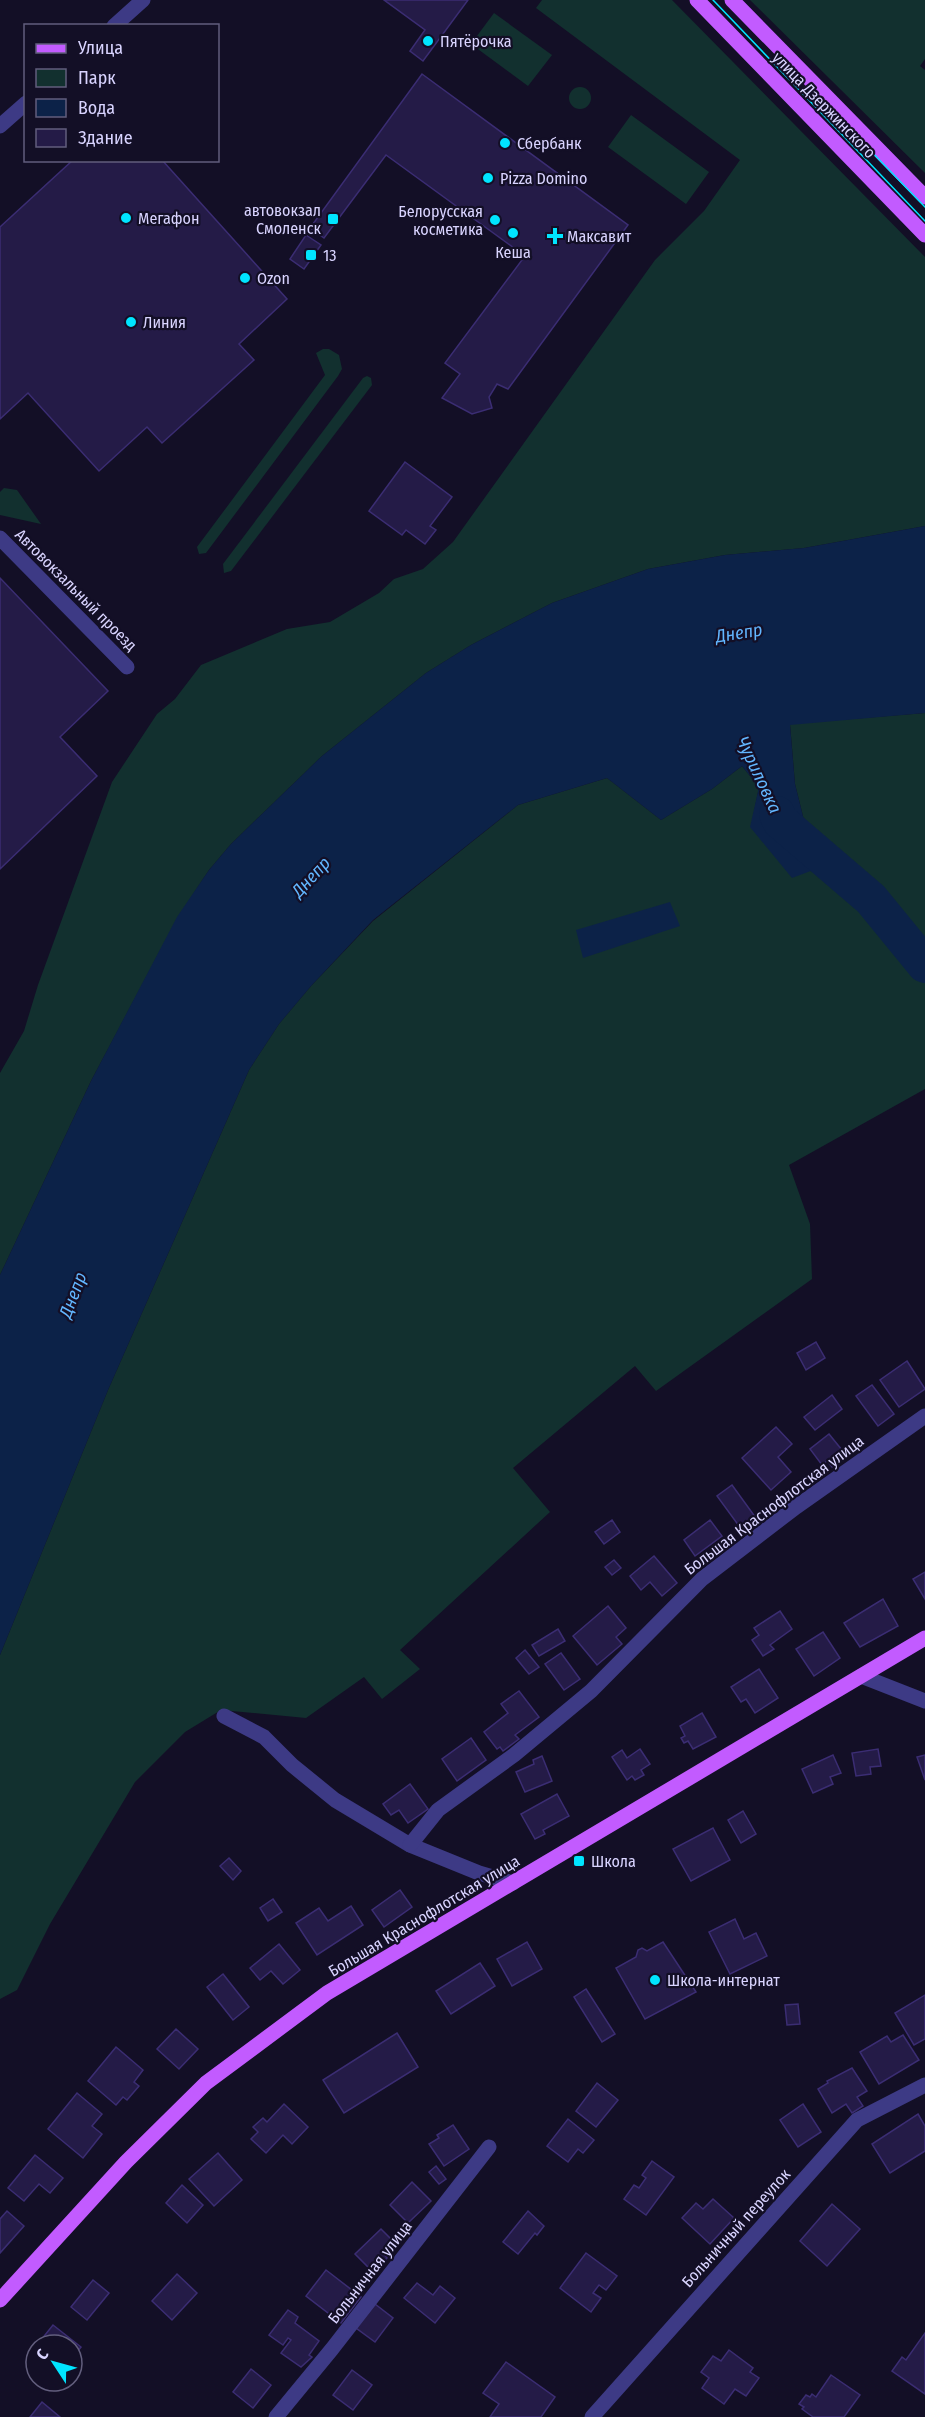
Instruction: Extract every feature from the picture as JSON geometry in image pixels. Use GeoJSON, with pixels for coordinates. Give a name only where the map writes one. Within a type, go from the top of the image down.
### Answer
{"type":"FeatureCollection","features":[{"type":"Feature","properties":{"kind":"main road","name":"улица Дзержинского"},"geometry":{"type":"LineString","coordinates":[[697,0],[925,235]]}},
{"type":"Feature","properties":{"kind":"main road","name":"улица Дзержинского"},"geometry":{"type":"LineString","coordinates":[[732,0],[925,197]]}},
{"type":"Feature","properties":{"kind":"main road","name":"Большая Краснофлотская улица"},"geometry":{"type":"LineString","coordinates":[[0,2300],[126,2162],[206,2083],[327,1993],[925,1638]]}},
{"type":"Feature","properties":{"kind":"street"},"geometry":{"type":"LineString","coordinates":[[116,24],[143,0]]}},
{"type":"Feature","properties":{"kind":"street"},"geometry":{"type":"LineString","coordinates":[[0,126],[24,105]]}},
{"type":"Feature","properties":{"kind":"street","name":"Автовокзальный проезд"},"geometry":{"type":"LineString","coordinates":[[0,538],[127,667]]}},
{"type":"Feature","properties":{"kind":"street","name":"Большая Краснофлотская улица"},"geometry":{"type":"LineString","coordinates":[[410,1845],[438,1810],[514,1755],[591,1691],[702,1579],[796,1508],[925,1416]]}},
{"type":"Feature","properties":{"kind":"street"},"geometry":{"type":"LineString","coordinates":[[861,1676],[925,1701]]}},
{"type":"Feature","properties":{"kind":"street"},"geometry":{"type":"LineString","coordinates":[[224,1716],[264,1737],[291,1765],[335,1800],[410,1845],[479,1873],[513,1883]]}},
{"type":"Feature","properties":{"kind":"street","name":"Больничный переулок"},"geometry":{"type":"LineString","coordinates":[[592,2417],[857,2120],[925,2085]]}},
{"type":"Feature","properties":{"kind":"street","name":"Больничная улица"},"geometry":{"type":"LineString","coordinates":[[276,2417],[332,2349],[489,2147]]}},
{"type":"Feature","properties":{"kind":"green space"},"geometry":{"type":"Polygon","coordinates":[[[542,0],[672,0],[925,257],[925,526],[804,548],[725,555],[648,569],[552,603],[471,645],[426,673],[322,756],[231,844],[209,870],[178,917],[91,1081],[0,1275],[0,1073],[24,1031],[38,985],[112,782],[157,714],[175,699],[201,665],[287,629],[330,622],[379,593],[394,579],[423,569],[453,542],[655,260],[704,211],[740,160],[536,8],[542,0]]]}},
{"type":"Feature","properties":{"kind":"green space"},"geometry":{"type":"Polygon","coordinates":[[[750,0],[925,0],[925,59],[920,66],[925,70],[925,173],[750,0]]]}},
{"type":"Feature","properties":{"kind":"green space"},"geometry":{"type":"Polygon","coordinates":[[[494,13],[552,55],[528,86],[471,44],[494,13]]]}},
{"type":"Feature","properties":{"kind":"green space"},"geometry":{"type":"Polygon","coordinates":[[[580,87],[588,90],[591,98],[588,106],[580,109],[572,106],[569,98],[572,90],[580,87]]]}},
{"type":"Feature","properties":{"kind":"green space"},"geometry":{"type":"Polygon","coordinates":[[[631,115],[709,172],[686,204],[608,147],[631,115]]]}},
{"type":"Feature","properties":{"kind":"green space"},"geometry":{"type":"Polygon","coordinates":[[[329,349],[339,355],[342,369],[338,376],[206,553],[199,554],[197,547],[325,375],[316,353],[329,349]]]}},
{"type":"Feature","properties":{"kind":"green space"},"geometry":{"type":"Polygon","coordinates":[[[367,376],[371,378],[372,385],[231,571],[224,573],[223,564],[363,378],[367,376]]]}},
{"type":"Feature","properties":{"kind":"green space"},"geometry":{"type":"Polygon","coordinates":[[[4,488],[17,490],[41,524],[0,515],[0,492],[4,488]]]}},
{"type":"Feature","properties":{"kind":"green space"},"geometry":{"type":"Polygon","coordinates":[[[925,713],[925,1089],[789,1165],[810,1224],[812,1279],[656,1391],[635,1366],[513,1468],[550,1512],[400,1650],[420,1669],[382,1699],[364,1677],[306,1718],[221,1710],[185,1732],[135,1782],[50,1924],[17,1990],[0,1999],[0,1655],[108,1390],[249,1070],[279,1024],[311,986],[373,921],[518,805],[607,778],[661,820],[712,789],[742,766],[759,787],[751,827],[816,869],[795,784],[790,724],[925,713]]]}},
{"type":"Feature","properties":{"kind":"water","name":"Днепр"},"geometry":{"type":"Polygon","coordinates":[[[925,526],[925,713],[790,725],[795,784],[816,869],[792,878],[750,827],[759,787],[742,766],[712,789],[661,820],[607,778],[518,805],[373,920],[279,1024],[249,1070],[108,1390],[0,1655],[0,1275],[91,1081],[177,917],[209,870],[231,844],[322,756],[426,673],[471,645],[552,603],[648,569],[725,555],[804,548],[925,526]]]}},
{"type":"Feature","properties":{"kind":"water"},"geometry":{"type":"Polygon","coordinates":[[[670,902],[680,926],[583,958],[576,930],[670,902]]]}},
{"type":"Feature","properties":{"kind":"building","name":"Пятёрочка"},"geometry":{"type":"Polygon","coordinates":[[[384,0],[468,0],[423,61],[410,51],[425,30],[384,0]]]}},
{"type":"Feature","properties":{"kind":"building"},"geometry":{"type":"Polygon","coordinates":[[[422,74],[628,225],[508,389],[497,384],[489,397],[492,408],[472,414],[442,398],[460,374],[445,363],[525,256],[386,155],[324,238],[310,228],[422,74]]]}},
{"type":"Feature","properties":{"kind":"building","name":"Линия"},"geometry":{"type":"Polygon","coordinates":[[[71,162],[164,162],[287,299],[239,344],[254,360],[162,443],[147,427],[99,471],[28,393],[0,419],[0,227],[71,162]]]}},
{"type":"Feature","properties":{"kind":"building"},"geometry":{"type":"Polygon","coordinates":[[[306,235],[321,245],[304,269],[290,259],[306,235]]]}},
{"type":"Feature","properties":{"kind":"building"},"geometry":{"type":"Polygon","coordinates":[[[405,462],[452,497],[430,526],[436,530],[425,544],[406,530],[402,535],[369,511],[405,462]]]}},
{"type":"Feature","properties":{"kind":"building"},"geometry":{"type":"Polygon","coordinates":[[[0,578],[108,691],[60,737],[97,776],[0,869],[0,578]]]}},
{"type":"Feature","properties":{"kind":"building"},"geometry":{"type":"Polygon","coordinates":[[[816,1342],[825,1358],[806,1370],[797,1353],[816,1342]]]}},
{"type":"Feature","properties":{"kind":"building"},"geometry":{"type":"Polygon","coordinates":[[[907,1361],[925,1389],[899,1407],[880,1380],[907,1361]]]}},
{"type":"Feature","properties":{"kind":"building"},"geometry":{"type":"Polygon","coordinates":[[[872,1385],[894,1414],[878,1426],[856,1396],[872,1385]]]}},
{"type":"Feature","properties":{"kind":"building"},"geometry":{"type":"Polygon","coordinates":[[[832,1395],[842,1409],[815,1430],[804,1417],[832,1395]]]}},
{"type":"Feature","properties":{"kind":"building"},"geometry":{"type":"Polygon","coordinates":[[[776,1427],[792,1444],[778,1457],[791,1472],[771,1490],[742,1458],[776,1427]]]}},
{"type":"Feature","properties":{"kind":"building"},"geometry":{"type":"Polygon","coordinates":[[[829,1434],[846,1455],[832,1467],[827,1461],[822,1465],[810,1449],[829,1434]]]}},
{"type":"Feature","properties":{"kind":"building"},"geometry":{"type":"Polygon","coordinates":[[[732,1485],[756,1518],[749,1523],[747,1520],[739,1526],[717,1496],[732,1485]]]}},
{"type":"Feature","properties":{"kind":"building"},"geometry":{"type":"Polygon","coordinates":[[[612,1520],[620,1532],[604,1544],[595,1532],[612,1520]]]}},
{"type":"Feature","properties":{"kind":"building"},"geometry":{"type":"Polygon","coordinates":[[[710,1520],[722,1536],[695,1556],[684,1540],[710,1520]]]}},
{"type":"Feature","properties":{"kind":"building"},"geometry":{"type":"Polygon","coordinates":[[[654,1556],[677,1583],[662,1596],[650,1582],[641,1590],[630,1576],[654,1556]]]}},
{"type":"Feature","properties":{"kind":"building"},"geometry":{"type":"Polygon","coordinates":[[[614,1560],[621,1568],[612,1575],[605,1567],[614,1560]]]}},
{"type":"Feature","properties":{"kind":"building"},"geometry":{"type":"Polygon","coordinates":[[[925,1572],[925,1599],[913,1579],[925,1572]]]}},
{"type":"Feature","properties":{"kind":"building"},"geometry":{"type":"Polygon","coordinates":[[[883,1599],[898,1626],[860,1647],[844,1623],[883,1599]]]}},
{"type":"Feature","properties":{"kind":"building"},"geometry":{"type":"Polygon","coordinates":[[[608,1606],[626,1628],[616,1637],[622,1644],[597,1665],[573,1636],[608,1606]]]}},
{"type":"Feature","properties":{"kind":"building"},"geometry":{"type":"Polygon","coordinates":[[[780,1611],[792,1629],[770,1645],[774,1649],[763,1656],[752,1640],[759,1635],[754,1628],[780,1611]]]}},
{"type":"Feature","properties":{"kind":"building"},"geometry":{"type":"Polygon","coordinates":[[[558,1629],[565,1641],[539,1656],[532,1645],[558,1629]]]}},
{"type":"Feature","properties":{"kind":"building"},"geometry":{"type":"Polygon","coordinates":[[[823,1632],[840,1658],[814,1676],[796,1649],[823,1632]]]}},
{"type":"Feature","properties":{"kind":"building"},"geometry":{"type":"Polygon","coordinates":[[[525,1650],[539,1667],[529,1674],[516,1658],[525,1650]]]}},
{"type":"Feature","properties":{"kind":"building"},"geometry":{"type":"Polygon","coordinates":[[[561,1653],[580,1679],[564,1690],[545,1664],[561,1653]]]}},
{"type":"Feature","properties":{"kind":"building"},"geometry":{"type":"Polygon","coordinates":[[[759,1669],[778,1698],[755,1713],[746,1699],[741,1702],[731,1687],[759,1669]]]}},
{"type":"Feature","properties":{"kind":"building"},"geometry":{"type":"Polygon","coordinates":[[[519,1691],[539,1717],[515,1735],[519,1739],[503,1751],[500,1747],[497,1749],[484,1732],[508,1713],[501,1704],[519,1691]]]}},
{"type":"Feature","properties":{"kind":"building"},"geometry":{"type":"Polygon","coordinates":[[[702,1713],[716,1737],[693,1749],[688,1741],[684,1743],[681,1738],[685,1736],[680,1726],[702,1713]]]}},
{"type":"Feature","properties":{"kind":"building"},"geometry":{"type":"Polygon","coordinates":[[[471,1738],[486,1760],[457,1781],[442,1759],[471,1738]]]}},
{"type":"Feature","properties":{"kind":"building"},"geometry":{"type":"Polygon","coordinates":[[[640,1749],[650,1764],[641,1770],[644,1775],[635,1780],[632,1776],[627,1780],[612,1757],[622,1750],[627,1758],[640,1749]]]}},
{"type":"Feature","properties":{"kind":"building"},"geometry":{"type":"Polygon","coordinates":[[[878,1749],[881,1766],[870,1767],[871,1774],[856,1776],[852,1753],[878,1749]]]}},
{"type":"Feature","properties":{"kind":"building"},"geometry":{"type":"Polygon","coordinates":[[[833,1755],[841,1773],[830,1777],[833,1784],[813,1793],[802,1769],[833,1755]]]}},
{"type":"Feature","properties":{"kind":"building"},"geometry":{"type":"Polygon","coordinates":[[[925,1755],[925,1780],[917,1757],[925,1755]]]}},
{"type":"Feature","properties":{"kind":"building"},"geometry":{"type":"Polygon","coordinates":[[[542,1756],[552,1781],[525,1792],[516,1772],[534,1764],[533,1760],[542,1756]]]}},
{"type":"Feature","properties":{"kind":"building"},"geometry":{"type":"Polygon","coordinates":[[[410,1784],[428,1809],[408,1823],[399,1810],[391,1815],[383,1804],[410,1784]]]}},
{"type":"Feature","properties":{"kind":"building"},"geometry":{"type":"Polygon","coordinates":[[[557,1794],[569,1816],[543,1830],[545,1834],[535,1839],[521,1814],[557,1794]]]}},
{"type":"Feature","properties":{"kind":"building"},"geometry":{"type":"Polygon","coordinates":[[[743,1811],[756,1834],[741,1843],[728,1820],[743,1811]]]}},
{"type":"Feature","properties":{"kind":"building"},"geometry":{"type":"Polygon","coordinates":[[[713,1828],[730,1860],[691,1881],[673,1849],[713,1828]]]}},
{"type":"Feature","properties":{"kind":"building"},"geometry":{"type":"Polygon","coordinates":[[[229,1858],[241,1871],[233,1880],[220,1866],[229,1858]]]}},
{"type":"Feature","properties":{"kind":"building"},"geometry":{"type":"Polygon","coordinates":[[[400,1890],[412,1907],[384,1927],[372,1910],[400,1890]]]}},
{"type":"Feature","properties":{"kind":"building"},"geometry":{"type":"Polygon","coordinates":[[[273,1899],[282,1912],[268,1921],[260,1908],[273,1899]]]}},
{"type":"Feature","properties":{"kind":"building"},"geometry":{"type":"Polygon","coordinates":[[[351,1906],[363,1925],[317,1955],[296,1923],[319,1908],[328,1921],[351,1906]]]}},
{"type":"Feature","properties":{"kind":"building"},"geometry":{"type":"Polygon","coordinates":[[[735,1919],[744,1939],[756,1933],[767,1956],[730,1974],[709,1932],[735,1919]]]}},
{"type":"Feature","properties":{"kind":"building"},"geometry":{"type":"Polygon","coordinates":[[[527,1942],[542,1969],[512,1986],[497,1959],[527,1942]]]}},
{"type":"Feature","properties":{"kind":"building","name":"Школа-интернат"},"geometry":{"type":"Polygon","coordinates":[[[663,1942],[696,1992],[645,2019],[616,1968],[636,1957],[638,1950],[642,1948],[647,1951],[663,1942]]]}},
{"type":"Feature","properties":{"kind":"building"},"geometry":{"type":"Polygon","coordinates":[[[279,1944],[300,1970],[283,1984],[271,1971],[260,1980],[250,1968],[279,1944]]]}},
{"type":"Feature","properties":{"kind":"building"},"geometry":{"type":"Polygon","coordinates":[[[480,1963],[495,1986],[451,2014],[436,1991],[480,1963]]]}},
{"type":"Feature","properties":{"kind":"building"},"geometry":{"type":"Polygon","coordinates":[[[223,1974],[249,2007],[233,2020],[207,1987],[223,1974]]]}},
{"type":"Feature","properties":{"kind":"building"},"geometry":{"type":"Polygon","coordinates":[[[586,1989],[615,2034],[602,2042],[574,1997],[586,1989]]]}},
{"type":"Feature","properties":{"kind":"building"},"geometry":{"type":"Polygon","coordinates":[[[925,1995],[925,2039],[914,2045],[895,2013],[925,1995]]]}},
{"type":"Feature","properties":{"kind":"building"},"geometry":{"type":"Polygon","coordinates":[[[798,2004],[800,2024],[787,2025],[785,2005],[798,2004]]]}},
{"type":"Feature","properties":{"kind":"building"},"geometry":{"type":"Polygon","coordinates":[[[176,2029],[198,2049],[179,2069],[157,2049],[176,2029]]]}},
{"type":"Feature","properties":{"kind":"building"},"geometry":{"type":"Polygon","coordinates":[[[397,2033],[418,2067],[344,2113],[323,2080],[397,2033]]]}},
{"type":"Feature","properties":{"kind":"building"},"geometry":{"type":"Polygon","coordinates":[[[903,2035],[919,2060],[879,2084],[860,2052],[887,2036],[891,2042],[903,2035]]]}},
{"type":"Feature","properties":{"kind":"building"},"geometry":{"type":"Polygon","coordinates":[[[116,2047],[143,2070],[134,2082],[139,2086],[127,2100],[123,2097],[116,2105],[88,2081],[116,2047]]]}},
{"type":"Feature","properties":{"kind":"building"},"geometry":{"type":"Polygon","coordinates":[[[852,2068],[867,2091],[857,2097],[863,2106],[852,2113],[846,2104],[832,2113],[818,2089],[828,2083],[827,2081],[852,2068]]]}},
{"type":"Feature","properties":{"kind":"building"},"geometry":{"type":"Polygon","coordinates":[[[597,2083],[618,2100],[596,2127],[576,2111],[597,2083]]]}},
{"type":"Feature","properties":{"kind":"building"},"geometry":{"type":"Polygon","coordinates":[[[77,2093],[102,2114],[92,2126],[102,2134],[83,2158],[48,2129],[77,2093]]]}},
{"type":"Feature","properties":{"kind":"building"},"geometry":{"type":"Polygon","coordinates":[[[284,2104],[308,2127],[292,2144],[283,2135],[266,2153],[251,2139],[258,2132],[253,2127],[263,2118],[267,2122],[284,2104]]]}},
{"type":"Feature","properties":{"kind":"building"},"geometry":{"type":"Polygon","coordinates":[[[803,2104],[821,2132],[798,2147],[780,2120],[803,2104]]]}},
{"type":"Feature","properties":{"kind":"building"},"geometry":{"type":"Polygon","coordinates":[[[918,2114],[925,2126],[925,2151],[890,2173],[872,2144],[918,2114]]]}},
{"type":"Feature","properties":{"kind":"building"},"geometry":{"type":"Polygon","coordinates":[[[568,2119],[594,2140],[583,2153],[578,2149],[568,2162],[547,2146],[568,2119]]]}},
{"type":"Feature","properties":{"kind":"building"},"geometry":{"type":"Polygon","coordinates":[[[453,2125],[469,2149],[444,2166],[429,2144],[439,2138],[437,2135],[453,2125]]]}},
{"type":"Feature","properties":{"kind":"building"},"geometry":{"type":"Polygon","coordinates":[[[218,2153],[242,2180],[214,2206],[189,2179],[218,2153]]]}},
{"type":"Feature","properties":{"kind":"building"},"geometry":{"type":"Polygon","coordinates":[[[35,2155],[63,2178],[50,2193],[39,2184],[24,2201],[8,2188],[35,2155]]]}},
{"type":"Feature","properties":{"kind":"building"},"geometry":{"type":"Polygon","coordinates":[[[652,2161],[674,2177],[646,2215],[624,2199],[634,2185],[639,2188],[646,2178],[642,2175],[652,2161]]]}},
{"type":"Feature","properties":{"kind":"building"},"geometry":{"type":"Polygon","coordinates":[[[436,2166],[446,2179],[439,2184],[429,2172],[436,2166]]]}},
{"type":"Feature","properties":{"kind":"building"},"geometry":{"type":"Polygon","coordinates":[[[412,2182],[431,2201],[408,2223],[390,2205],[412,2182]]]}},
{"type":"Feature","properties":{"kind":"building"},"geometry":{"type":"Polygon","coordinates":[[[182,2185],[203,2205],[187,2223],[166,2203],[182,2185]]]}},
{"type":"Feature","properties":{"kind":"building"},"geometry":{"type":"Polygon","coordinates":[[[713,2199],[734,2218],[710,2244],[682,2218],[696,2203],[703,2209],[713,2199]]]}},
{"type":"Feature","properties":{"kind":"building"},"geometry":{"type":"Polygon","coordinates":[[[832,2204],[860,2229],[827,2266],[800,2241],[832,2204]]]}},
{"type":"Feature","properties":{"kind":"building"},"geometry":{"type":"Polygon","coordinates":[[[7,2211],[24,2226],[0,2253],[0,2219],[7,2211]]]}},
{"type":"Feature","properties":{"kind":"building"},"geometry":{"type":"Polygon","coordinates":[[[528,2211],[544,2226],[537,2235],[535,2233],[518,2254],[503,2242],[528,2211]]]}},
{"type":"Feature","properties":{"kind":"building"},"geometry":{"type":"Polygon","coordinates":[[[381,2229],[395,2243],[384,2254],[387,2258],[377,2269],[372,2264],[369,2268],[355,2254],[381,2229]]]}},
{"type":"Feature","properties":{"kind":"building"},"geometry":{"type":"Polygon","coordinates":[[[586,2253],[617,2276],[606,2290],[599,2285],[593,2293],[601,2298],[591,2312],[560,2288],[586,2253]]]}},
{"type":"Feature","properties":{"kind":"building"},"geometry":{"type":"Polygon","coordinates":[[[326,2270],[361,2297],[341,2323],[306,2296],[326,2270]]]}},
{"type":"Feature","properties":{"kind":"building"},"geometry":{"type":"Polygon","coordinates":[[[177,2274],[197,2293],[172,2320],[152,2301],[177,2274]]]}},
{"type":"Feature","properties":{"kind":"building"},"geometry":{"type":"Polygon","coordinates":[[[93,2280],[109,2293],[87,2320],[71,2307],[93,2280]]]}},
{"type":"Feature","properties":{"kind":"building"},"geometry":{"type":"Polygon","coordinates":[[[417,2283],[433,2295],[440,2286],[455,2298],[435,2323],[404,2298],[417,2283]]]}},
{"type":"Feature","properties":{"kind":"building"},"geometry":{"type":"Polygon","coordinates":[[[375,2304],[393,2318],[375,2342],[356,2328],[375,2304]]]}},
{"type":"Feature","properties":{"kind":"building"},"geometry":{"type":"Polygon","coordinates":[[[288,2310],[298,2317],[295,2323],[319,2341],[309,2355],[312,2357],[301,2367],[281,2353],[291,2340],[288,2338],[283,2345],[269,2335],[288,2310]]]}},
{"type":"Feature","properties":{"kind":"building"},"geometry":{"type":"Polygon","coordinates":[[[53,2325],[63,2333],[47,2333],[53,2325]]]}},
{"type":"Feature","properties":{"kind":"building"},"geometry":{"type":"Polygon","coordinates":[[[925,2333],[925,2394],[892,2371],[902,2357],[906,2360],[925,2333]]]}},
{"type":"Feature","properties":{"kind":"building"},"geometry":{"type":"Polygon","coordinates":[[[729,2350],[753,2368],[750,2372],[759,2378],[746,2396],[735,2389],[724,2404],[702,2388],[709,2378],[701,2372],[713,2356],[721,2361],[729,2350]]]}},
{"type":"Feature","properties":{"kind":"building"},"geometry":{"type":"Polygon","coordinates":[[[506,2362],[555,2397],[541,2417],[490,2417],[499,2404],[483,2393],[506,2362]]]}},
{"type":"Feature","properties":{"kind":"building"},"geometry":{"type":"Polygon","coordinates":[[[251,2369],[271,2385],[253,2408],[233,2392],[251,2369]]]}},
{"type":"Feature","properties":{"kind":"building"},"geometry":{"type":"Polygon","coordinates":[[[352,2370],[372,2385],[353,2410],[333,2395],[352,2370]]]}},
{"type":"Feature","properties":{"kind":"building"},"geometry":{"type":"Polygon","coordinates":[[[831,2375],[860,2395],[844,2417],[813,2417],[799,2404],[806,2395],[810,2397],[812,2394],[816,2397],[831,2375]]]}},
{"type":"Feature","properties":{"kind":"building"},"geometry":{"type":"Polygon","coordinates":[[[42,2402],[60,2417],[30,2417],[42,2402]]]}},
{"type":"Feature","properties":{"kind":"waterway","name":"Чуриловка"},"geometry":{"type":"LineString","coordinates":[[777,814],[780,821],[871,899],[925,965]]}},
{"type":"Feature","properties":{"kind":"tram line"},"geometry":{"type":"LineString","coordinates":[[713,0],[925,221]]}},
{"type":"Feature","properties":{"kind":"tram line"},"geometry":{"type":"LineString","coordinates":[[833,112],[925,207]]}},
{"type":"Feature","properties":{"kind":"place","name":"Пятёрочка"},"geometry":{"type":"Point","coordinates":[428,41]}},
{"type":"Feature","properties":{"kind":"place","name":"Сбербанк"},"geometry":{"type":"Point","coordinates":[505,143]}},
{"type":"Feature","properties":{"kind":"place","name":"Pizza Domino"},"geometry":{"type":"Point","coordinates":[488,178]}},
{"type":"Feature","properties":{"kind":"place","name":"Мегафон"},"geometry":{"type":"Point","coordinates":[126,218]}},
{"type":"Feature","properties":{"kind":"place","name":"автовокзал Смоленск"},"geometry":{"type":"Point","coordinates":[333,219]}},
{"type":"Feature","properties":{"kind":"place","name":"Белорусская косметика"},"geometry":{"type":"Point","coordinates":[495,220]}},
{"type":"Feature","properties":{"kind":"place","name":"Кеша"},"geometry":{"type":"Point","coordinates":[513,233]}},
{"type":"Feature","properties":{"kind":"place","name":"Максавит"},"geometry":{"type":"Point","coordinates":[555,236]}},
{"type":"Feature","properties":{"kind":"place","name":"13"},"geometry":{"type":"Point","coordinates":[311,255]}},
{"type":"Feature","properties":{"kind":"place","name":"Ozon"},"geometry":{"type":"Point","coordinates":[245,278]}},
{"type":"Feature","properties":{"kind":"place","name":"Линия"},"geometry":{"type":"Point","coordinates":[131,322]}},
{"type":"Feature","properties":{"kind":"place","name":"Школа"},"geometry":{"type":"Point","coordinates":[579,1861]}},
{"type":"Feature","properties":{"kind":"place","name":"Школа-интернат"},"geometry":{"type":"Point","coordinates":[655,1980]}}]}
